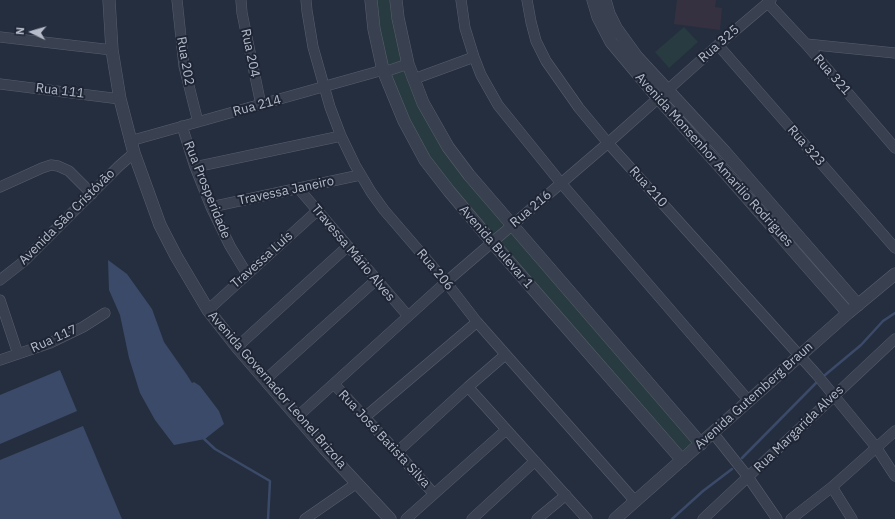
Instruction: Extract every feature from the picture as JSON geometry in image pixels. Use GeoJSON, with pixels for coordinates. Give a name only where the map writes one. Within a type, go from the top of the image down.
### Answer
{"type":"FeatureCollection","features":[{"type":"Feature","properties":{"kind":"street","name":"Avenida Governador Leonel Brizola"},"geometry":{"type":"LineString","coordinates":[[108,0],[112,50],[120,99],[132,147],[160,225],[176,256],[208,310],[237,347],[297,417],[390,519]]}},
{"type":"Feature","properties":{"kind":"street","name":"Rua 202"},"geometry":{"type":"LineString","coordinates":[[177,0],[184,66],[198,122]]}},
{"type":"Feature","properties":{"kind":"street","name":"Rua 204"},"geometry":{"type":"LineString","coordinates":[[241,0],[242,13],[261,105]]}},
{"type":"Feature","properties":{"kind":"street","name":"Rua 206"},"geometry":{"type":"LineString","coordinates":[[306,0],[306,11],[313,46],[324,88],[341,136],[360,174],[384,210],[446,282],[476,322],[635,501]]}},
{"type":"Feature","properties":{"kind":"street","name":"Avenida Bulevar 1"},"geometry":{"type":"LineString","coordinates":[[371,0],[374,29],[384,71],[404,121],[425,160],[492,242],[682,460]]}},
{"type":"Feature","properties":{"kind":"street","name":"Avenida Bulevar 1"},"geometry":{"type":"LineString","coordinates":[[396,0],[398,18],[408,64],[423,103],[448,147],[469,175],[701,444]]}},
{"type":"Feature","properties":{"kind":"street"},"geometry":{"type":"LineString","coordinates":[[461,0],[465,28],[474,57],[481,75],[498,105],[562,183],[748,401]]}},
{"type":"Feature","properties":{"kind":"street","name":"Rua 210"},"geometry":{"type":"LineString","coordinates":[[527,0],[536,41],[546,61],[579,108],[608,143],[834,395],[876,447],[895,476]]}},
{"type":"Feature","properties":{"kind":"street","name":"Avenida Monsenhor Amarilio Rodrigues"},"geometry":{"type":"LineString","coordinates":[[593,0],[598,17],[611,42],[658,98],[722,168],[848,313]]}},
{"type":"Feature","properties":{"kind":"street","name":"Avenida Monsenhor Amarilio Rodrigues"},"geometry":{"type":"LineString","coordinates":[[605,0],[609,14],[616,28],[637,56],[725,152],[858,305]]}},
{"type":"Feature","properties":{"kind":"street","name":"Rua 325"},"geometry":{"type":"LineString","coordinates":[[658,98],[769,1]]}},
{"type":"Feature","properties":{"kind":"street","name":"Rua 321"},"geometry":{"type":"LineString","coordinates":[[769,1],[895,148]]}},
{"type":"Feature","properties":{"kind":"street"},"geometry":{"type":"LineString","coordinates":[[0,38],[112,50]]}},
{"type":"Feature","properties":{"kind":"street","name":"Rua 323"},"geometry":{"type":"LineString","coordinates":[[718,44],[895,248]]}},
{"type":"Feature","properties":{"kind":"street"},"geometry":{"type":"LineString","coordinates":[[806,44],[895,53]]}},
{"type":"Feature","properties":{"kind":"street"},"geometry":{"type":"LineString","coordinates":[[414,79],[474,57]]}},
{"type":"Feature","properties":{"kind":"street","name":"Rua 214"},"geometry":{"type":"LineString","coordinates":[[132,147],[182,126],[408,64]]}},
{"type":"Feature","properties":{"kind":"street","name":"Rua 111"},"geometry":{"type":"LineString","coordinates":[[0,84],[120,99]]}},
{"type":"Feature","properties":{"kind":"street","name":"Rua 216"},"geometry":{"type":"LineString","coordinates":[[297,417],[446,282],[562,183],[658,98]]}},
{"type":"Feature","properties":{"kind":"street","name":"Rua Prosperidade"},"geometry":{"type":"LineString","coordinates":[[182,126],[195,167],[211,207],[230,246],[247,274]]}},
{"type":"Feature","properties":{"kind":"street"},"geometry":{"type":"LineString","coordinates":[[195,167],[341,136]]}},
{"type":"Feature","properties":{"kind":"street","name":"Avenida São Cristóvão"},"geometry":{"type":"LineString","coordinates":[[0,280],[23,262],[92,194],[118,166],[132,147]]}},
{"type":"Feature","properties":{"kind":"street"},"geometry":{"type":"LineString","coordinates":[[0,187],[42,168],[58,166],[69,172],[92,194]]}},
{"type":"Feature","properties":{"kind":"street","name":"Travessa Janeiro"},"geometry":{"type":"LineString","coordinates":[[211,207],[299,189],[360,174]]}},
{"type":"Feature","properties":{"kind":"street","name":"Travessa Mário Alves"},"geometry":{"type":"LineString","coordinates":[[299,189],[408,316]]}},
{"type":"Feature","properties":{"kind":"street","name":"Travessa Luís"},"geometry":{"type":"LineString","coordinates":[[208,310],[318,211]]}},
{"type":"Feature","properties":{"kind":"street"},"geometry":{"type":"LineString","coordinates":[[237,347],[348,246]]}},
{"type":"Feature","properties":{"kind":"street","name":"Avenida Gutemberg Braun"},"geometry":{"type":"LineString","coordinates":[[614,519],[848,313],[895,274]]}},
{"type":"Feature","properties":{"kind":"street"},"geometry":{"type":"LineString","coordinates":[[265,380],[376,280]]}},
{"type":"Feature","properties":{"kind":"street"},"geometry":{"type":"LineString","coordinates":[[0,300],[18,354]]}},
{"type":"Feature","properties":{"kind":"street","name":"Rua 117"},"geometry":{"type":"LineString","coordinates":[[0,360],[62,338],[105,313]]}},
{"type":"Feature","properties":{"kind":"street"},"geometry":{"type":"LineString","coordinates":[[365,417],[476,322]]}},
{"type":"Feature","properties":{"kind":"street","name":"Rua Margarida Alves"},"geometry":{"type":"LineString","coordinates":[[703,519],[895,339]]}},
{"type":"Feature","properties":{"kind":"street"},"geometry":{"type":"LineString","coordinates":[[397,452],[505,355]]}},
{"type":"Feature","properties":{"kind":"street","name":"Rua José Batista Silva"},"geometry":{"type":"LineString","coordinates":[[334,384],[434,494]]}},
{"type":"Feature","properties":{"kind":"street"},"geometry":{"type":"LineString","coordinates":[[468,387],[587,519]]}},
{"type":"Feature","properties":{"kind":"street"},"geometry":{"type":"LineString","coordinates":[[406,519],[506,430]]}},
{"type":"Feature","properties":{"kind":"street"},"geometry":{"type":"LineString","coordinates":[[791,519],[832,487],[895,431]]}},
{"type":"Feature","properties":{"kind":"street"},"geometry":{"type":"LineString","coordinates":[[713,433],[748,477],[777,519]]}},
{"type":"Feature","properties":{"kind":"street"},"geometry":{"type":"LineString","coordinates":[[472,519],[535,461]]}},
{"type":"Feature","properties":{"kind":"street"},"geometry":{"type":"LineString","coordinates":[[305,519],[357,483]]}},
{"type":"Feature","properties":{"kind":"street"},"geometry":{"type":"LineString","coordinates":[[832,487],[852,519]]}},
{"type":"Feature","properties":{"kind":"street"},"geometry":{"type":"LineString","coordinates":[[537,519],[566,495]]}},
{"type":"Feature","properties":{"kind":"shaded area"},"geometry":{"type":"Polygon","coordinates":[[[677,0],[716,0],[715,7],[722,8],[720,30],[674,24],[677,0]]]}},
{"type":"Feature","properties":{"kind":"green space"},"geometry":{"type":"Polygon","coordinates":[[[375,0],[393,0],[403,61],[386,65],[375,0]]]}},
{"type":"Feature","properties":{"kind":"green space"},"geometry":{"type":"Polygon","coordinates":[[[684,27],[698,42],[669,68],[655,52],[684,27]]]}},
{"type":"Feature","properties":{"kind":"green space"},"geometry":{"type":"Polygon","coordinates":[[[406,70],[410,83],[505,223],[492,236],[442,178],[407,118],[390,75],[406,70]]]}},
{"type":"Feature","properties":{"kind":"green space"},"geometry":{"type":"Polygon","coordinates":[[[512,231],[695,441],[680,452],[499,243],[512,231]]]}},
{"type":"Feature","properties":{"kind":"water"},"geometry":{"type":"Polygon","coordinates":[[[108,260],[127,274],[152,309],[164,342],[192,383],[194,382],[200,386],[219,411],[224,424],[205,439],[174,445],[155,420],[140,393],[129,358],[120,315],[109,290],[108,260]]]}},
{"type":"Feature","properties":{"kind":"water"},"geometry":{"type":"Polygon","coordinates":[[[60,370],[77,411],[0,444],[0,395],[60,370]]]}},
{"type":"Feature","properties":{"kind":"water"},"geometry":{"type":"Polygon","coordinates":[[[83,426],[122,519],[0,519],[0,460],[83,426]]]}},
{"type":"Feature","properties":{"kind":"waterway"},"geometry":{"type":"LineString","coordinates":[[825,375],[861,345],[883,321],[895,313]]}},
{"type":"Feature","properties":{"kind":"waterway"},"geometry":{"type":"LineString","coordinates":[[742,458],[816,383]]}},
{"type":"Feature","properties":{"kind":"waterway"},"geometry":{"type":"LineString","coordinates":[[202,437],[215,449],[270,481],[268,519]]}},
{"type":"Feature","properties":{"kind":"waterway"},"geometry":{"type":"LineString","coordinates":[[672,519],[703,491],[732,469]]}}]}
